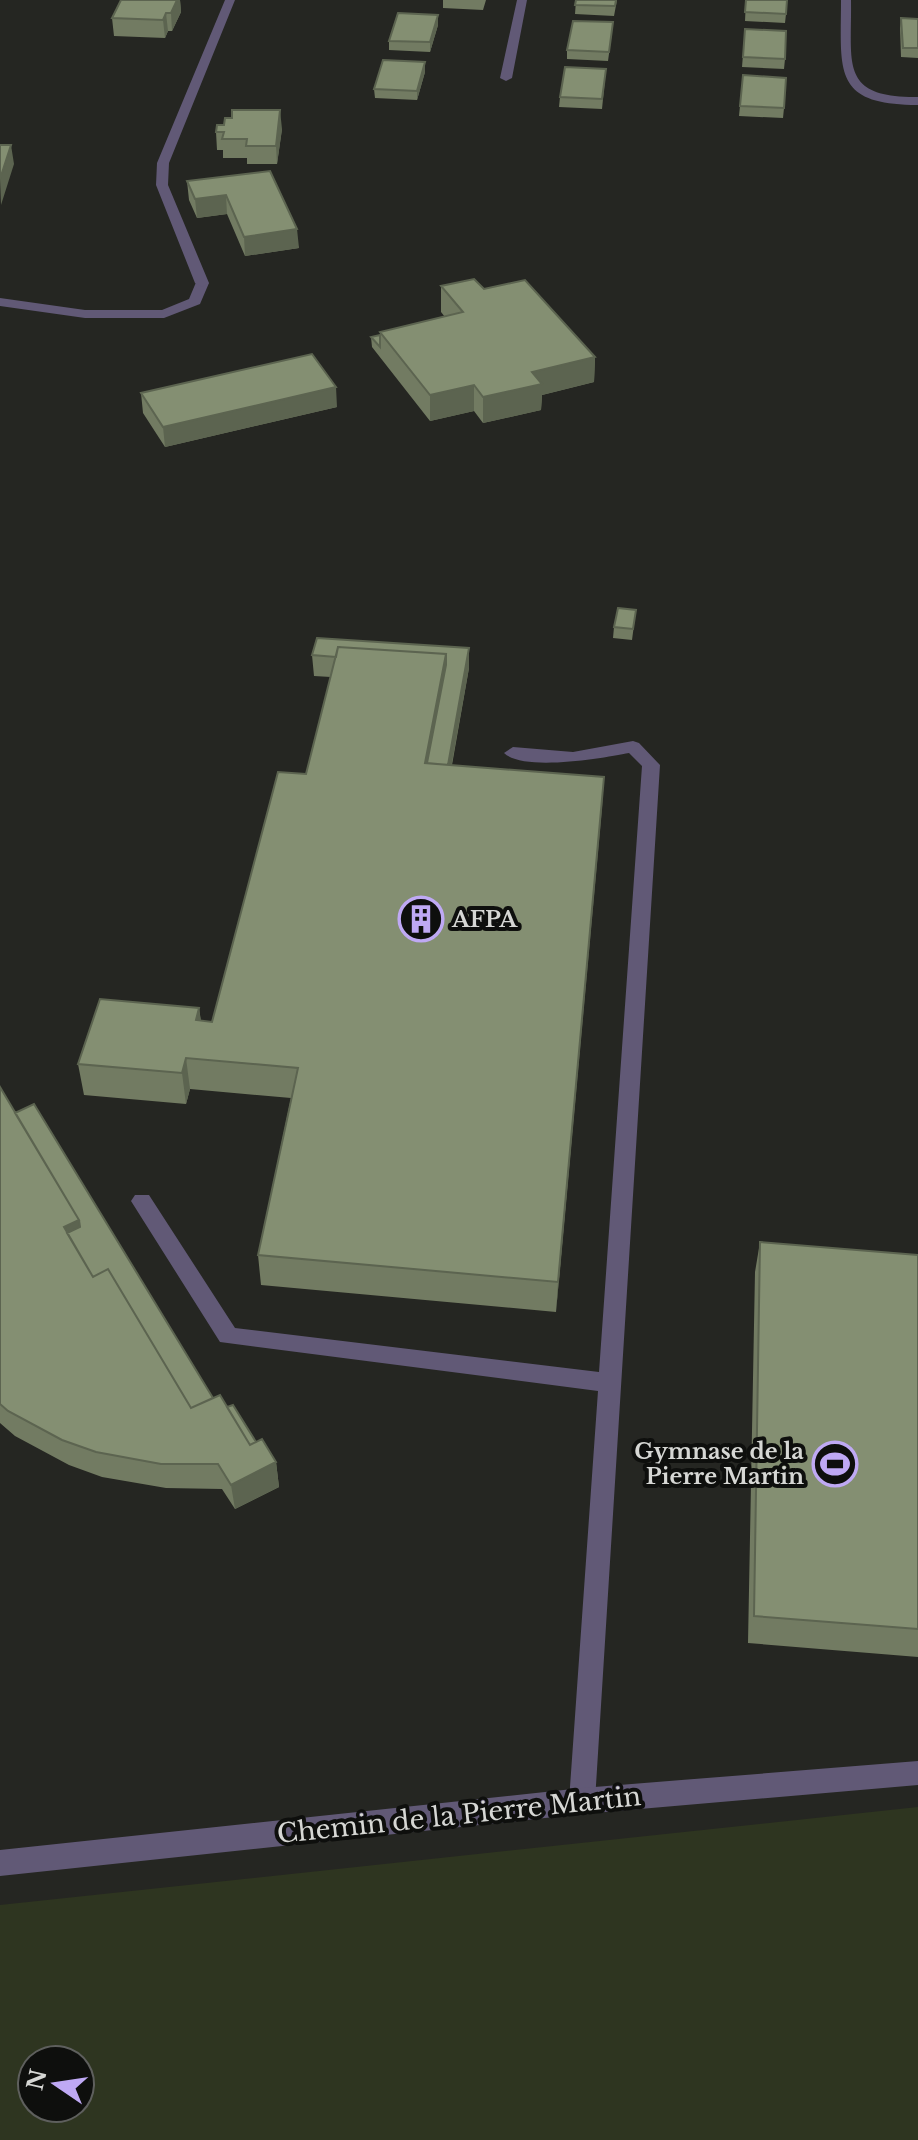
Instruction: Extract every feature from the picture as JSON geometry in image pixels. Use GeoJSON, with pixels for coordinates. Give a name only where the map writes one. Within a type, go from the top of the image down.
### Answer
{"type":"FeatureCollection","features":[{"type":"Feature","properties":{"kind":"street"},"geometry":{"type":"LineString","coordinates":[[0,302],[85,314],[164,314],[195,301],[202,283],[162,185],[163,163],[230,0]]}},
{"type":"Feature","properties":{"kind":"street"},"geometry":{"type":"LineString","coordinates":[[506,78],[522,0]]}},
{"type":"Feature","properties":{"kind":"street"},"geometry":{"type":"LineString","coordinates":[[846,0],[849,78],[859,93],[876,99],[918,101]]}},
{"type":"Feature","properties":{"kind":"street"},"geometry":{"type":"LineString","coordinates":[[513,753],[573,758],[633,747],[651,765],[582,1801]]}},
{"type":"Feature","properties":{"kind":"street"},"geometry":{"type":"LineString","coordinates":[[142,1201],[228,1336],[611,1383]]}},
{"type":"Feature","properties":{"kind":"street","name":"Chemin de la Pierre Martin"},"geometry":{"type":"LineString","coordinates":[[0,1863],[582,1801],[918,1773]]}},
{"type":"Feature","properties":{"kind":"green space"},"geometry":{"type":"Polygon","coordinates":[[[918,1807],[918,2140],[0,2140],[0,1905],[918,1807]]]}},
{"type":"Feature","properties":{"kind":"building"},"geometry":{"type":"Polygon","coordinates":[[[121,0],[177,0],[171,13],[166,13],[163,20],[112,18],[121,0]]]}},
{"type":"Feature","properties":{"kind":"building"},"geometry":{"type":"Polygon","coordinates":[[[576,0],[616,0],[615,6],[575,5],[576,0]]]}},
{"type":"Feature","properties":{"kind":"building"},"geometry":{"type":"Polygon","coordinates":[[[746,0],[787,0],[786,14],[745,12],[746,0]]]}},
{"type":"Feature","properties":{"kind":"building"},"geometry":{"type":"Polygon","coordinates":[[[398,13],[438,15],[430,42],[389,41],[398,13]]]}},
{"type":"Feature","properties":{"kind":"building"},"geometry":{"type":"Polygon","coordinates":[[[901,18],[918,19],[918,48],[903,48],[901,18]]]}},
{"type":"Feature","properties":{"kind":"building"},"geometry":{"type":"Polygon","coordinates":[[[573,21],[613,22],[609,52],[567,50],[573,21]]]}},
{"type":"Feature","properties":{"kind":"building"},"geometry":{"type":"Polygon","coordinates":[[[745,29],[786,31],[785,59],[743,57],[745,29]]]}},
{"type":"Feature","properties":{"kind":"building"},"geometry":{"type":"Polygon","coordinates":[[[383,60],[425,62],[417,91],[374,89],[383,60]]]}},
{"type":"Feature","properties":{"kind":"building"},"geometry":{"type":"Polygon","coordinates":[[[565,67],[606,69],[602,99],[560,97],[565,67]]]}},
{"type":"Feature","properties":{"kind":"building"},"geometry":{"type":"Polygon","coordinates":[[[743,75],[786,78],[784,108],[740,106],[743,75]]]}},
{"type":"Feature","properties":{"kind":"building"},"geometry":{"type":"Polygon","coordinates":[[[232,110],[280,110],[276,146],[246,146],[247,139],[222,139],[224,132],[216,132],[217,125],[224,125],[225,118],[232,118],[232,110]]]}},
{"type":"Feature","properties":{"kind":"building"},"geometry":{"type":"Polygon","coordinates":[[[0,145],[11,145],[0,179],[0,145]]]}},
{"type":"Feature","properties":{"kind":"building"},"geometry":{"type":"Polygon","coordinates":[[[270,171],[297,229],[244,237],[226,195],[195,199],[187,181],[270,171]]]}},
{"type":"Feature","properties":{"kind":"building"},"geometry":{"type":"Polygon","coordinates":[[[474,279],[484,289],[525,280],[595,357],[532,372],[542,384],[483,397],[474,385],[430,395],[380,332],[463,312],[441,286],[474,279]]]}},
{"type":"Feature","properties":{"kind":"building"},"geometry":{"type":"Polygon","coordinates":[[[380,335],[380,347],[371,337],[380,335]]]}},
{"type":"Feature","properties":{"kind":"building"},"geometry":{"type":"Polygon","coordinates":[[[312,354],[336,387],[163,427],[141,393],[312,354]]]}},
{"type":"Feature","properties":{"kind":"building"},"geometry":{"type":"Polygon","coordinates":[[[618,608],[636,610],[633,629],[614,627],[618,608]]]}},
{"type":"Feature","properties":{"kind":"building"},"geometry":{"type":"Polygon","coordinates":[[[317,638],[469,648],[448,765],[427,763],[446,654],[338,647],[336,657],[312,655],[317,638]]]}},
{"type":"Feature","properties":{"kind":"building","name":"AFPA"},"geometry":{"type":"Polygon","coordinates":[[[338,647],[446,654],[425,763],[604,777],[558,1282],[258,1255],[298,1068],[186,1058],[182,1073],[78,1064],[100,999],[199,1008],[196,1020],[212,1022],[278,772],[306,774],[338,647]]]}},
{"type":"Feature","properties":{"kind":"building"},"geometry":{"type":"Polygon","coordinates":[[[0,1087],[79,1220],[64,1227],[93,1277],[108,1269],[191,1408],[220,1395],[250,1445],[262,1439],[276,1462],[231,1485],[218,1464],[161,1464],[96,1452],[62,1440],[0,1404],[0,1087]]]}},
{"type":"Feature","properties":{"kind":"building"},"geometry":{"type":"Polygon","coordinates":[[[34,1104],[213,1398],[191,1408],[108,1269],[93,1277],[67,1233],[80,1227],[79,1220],[15,1113],[34,1104]]]}},
{"type":"Feature","properties":{"kind":"building","name":"Gymnase de la Pierre Martin"},"geometry":{"type":"Polygon","coordinates":[[[760,1242],[918,1255],[918,1629],[754,1616],[760,1242]]]}},
{"type":"Feature","properties":{"kind":"building"},"geometry":{"type":"Polygon","coordinates":[[[233,1405],[256,1442],[250,1445],[227,1407],[233,1405]]]}},
{"type":"Feature","properties":{"kind":"place","name":"AFPA"},"geometry":{"type":"Point","coordinates":[421,919]}},
{"type":"Feature","properties":{"kind":"place","name":"Gymnase de la Pierre Martin"},"geometry":{"type":"Point","coordinates":[835,1464]}}]}
